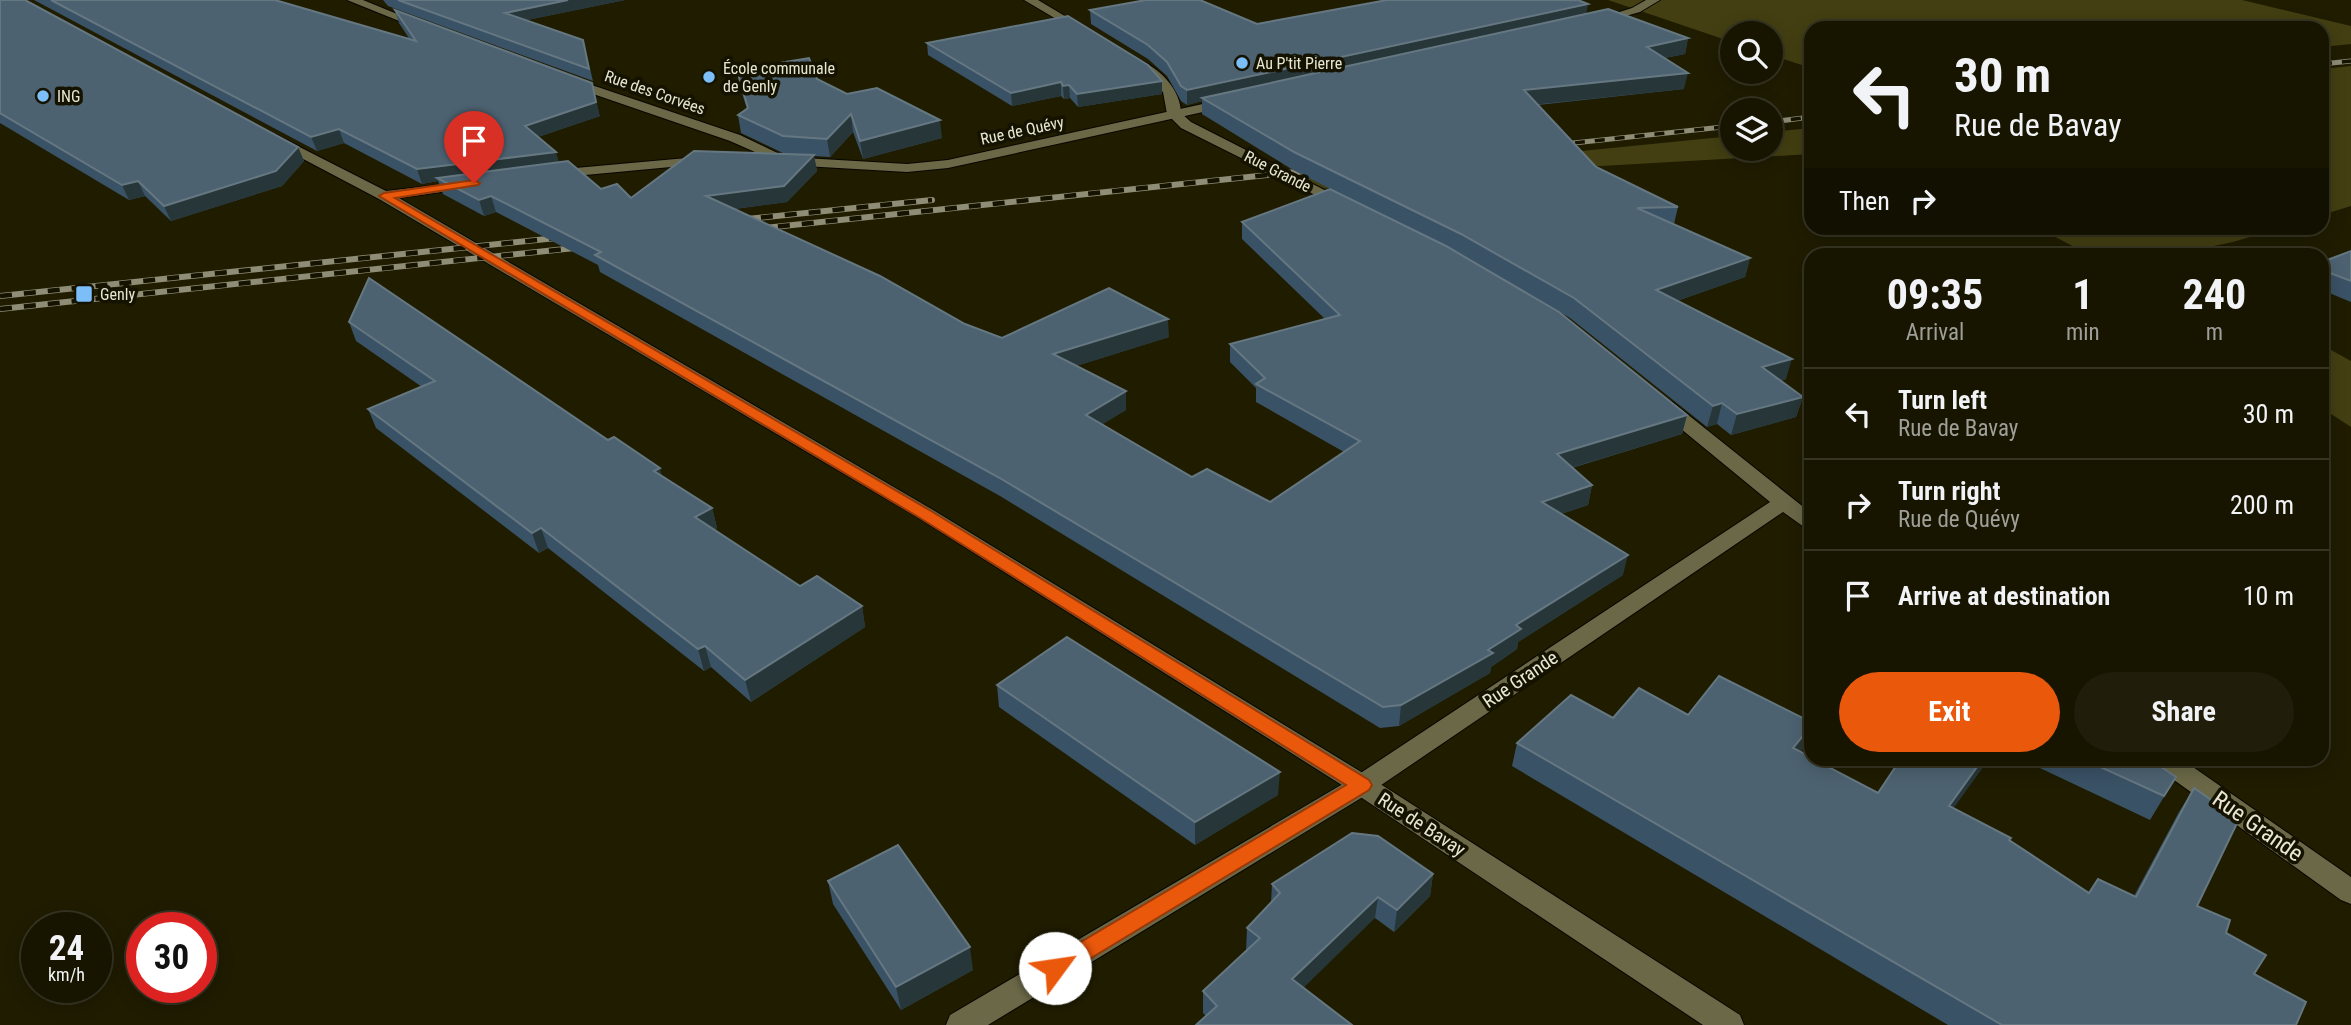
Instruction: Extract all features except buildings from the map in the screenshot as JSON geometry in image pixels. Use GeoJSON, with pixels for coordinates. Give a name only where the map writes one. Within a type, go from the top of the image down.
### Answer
{"type":"FeatureCollection","features":[{"type":"Feature","properties":{"kind":"main road"},"geometry":{"type":"LineString","coordinates":[[354,0],[438,32]]}},
{"type":"Feature","properties":{"kind":"main road"},"geometry":{"type":"LineString","coordinates":[[1030,0],[1100,40]]}},
{"type":"Feature","properties":{"kind":"main road"},"geometry":{"type":"LineString","coordinates":[[1587,23],[1636,10],[1654,0]]}},
{"type":"Feature","properties":{"kind":"main road"},"geometry":{"type":"LineString","coordinates":[[1133,59],[1165,83],[1175,100],[1174,114]]}},
{"type":"Feature","properties":{"kind":"main road","name":"Rue des Corvées"},"geometry":{"type":"LineString","coordinates":[[552,75],[735,138],[788,161]]}},
{"type":"Feature","properties":{"kind":"main road","name":"Rue de Quévy"},"geometry":{"type":"LineString","coordinates":[[750,160],[907,167],[948,164],[1240,100]]}},
{"type":"Feature","properties":{"kind":"main road","name":"Rue Grande"},"geometry":{"type":"LineString","coordinates":[[1174,114],[1186,125],[1367,216]]}},
{"type":"Feature","properties":{"kind":"main road","name":"Rue de Bavay"},"geometry":{"type":"LineString","coordinates":[[263,132],[384,196],[926,514],[1362,785],[1729,1025]]}},
{"type":"Feature","properties":{"kind":"main road"},"geometry":{"type":"LineString","coordinates":[[540,175],[688,160],[725,160]]}},
{"type":"Feature","properties":{"kind":"main road"},"geometry":{"type":"LineString","coordinates":[[384,196],[487,181]]}},
{"type":"Feature","properties":{"kind":"main road"},"geometry":{"type":"LineString","coordinates":[[1648,393],[1804,517]]}},
{"type":"Feature","properties":{"kind":"main road","name":"Rue Grande"},"geometry":{"type":"LineString","coordinates":[[961,1025],[1362,785],[1783,503]]}},
{"type":"Feature","properties":{"kind":"main road","name":"Rue Grande"},"geometry":{"type":"LineString","coordinates":[[2173,766],[2351,892]]}},
{"type":"Feature","properties":{"kind":"shaded area"},"geometry":{"type":"Polygon","coordinates":[[[1608,0],[2242,0],[2351,26],[2351,44],[2329,46],[2329,21],[1804,21],[1804,66],[1783,59],[1783,21],[1720,21],[1720,38],[1608,0]]]}},
{"type":"Feature","properties":{"kind":"shaded area"},"geometry":{"type":"Polygon","coordinates":[[[2351,66],[2351,206],[2329,213],[2329,68],[2351,66]]]}},
{"type":"Feature","properties":{"kind":"shaded area"},"geometry":{"type":"Polygon","coordinates":[[[1804,129],[1804,154],[1783,156],[1783,131],[1804,129]]]}},
{"type":"Feature","properties":{"kind":"shaded area"},"geometry":{"type":"Polygon","coordinates":[[[1720,137],[1720,159],[1549,169],[1321,189],[1301,179],[1720,137]]]}},
{"type":"Feature","properties":{"kind":"shaded area"},"geometry":{"type":"Polygon","coordinates":[[[2052,235],[2256,235],[2204,248],[2076,248],[2052,235]]]}},
{"type":"Feature","properties":{"kind":"shaded area"},"geometry":{"type":"Polygon","coordinates":[[[2329,349],[2351,361],[2351,427],[2329,413],[2329,349]]]}},
{"type":"Feature","properties":{"kind":"railway"},"geometry":{"type":"LineString","coordinates":[[2329,63],[2351,61]]}},
{"type":"Feature","properties":{"kind":"railway"},"geometry":{"type":"LineString","coordinates":[[1783,120],[1804,118]]}},
{"type":"Feature","properties":{"kind":"railway"},"geometry":{"type":"LineString","coordinates":[[1555,145],[1720,127]]}},
{"type":"Feature","properties":{"kind":"railway"},"geometry":{"type":"LineString","coordinates":[[754,229],[1315,170]]}},
{"type":"Feature","properties":{"kind":"railway"},"geometry":{"type":"LineString","coordinates":[[737,220],[932,200]]}},
{"type":"Feature","properties":{"kind":"railway"},"geometry":{"type":"LineString","coordinates":[[0,296],[566,237]]}},
{"type":"Feature","properties":{"kind":"railway"},"geometry":{"type":"LineString","coordinates":[[0,309],[584,247]]}},
{"type":"Feature","properties":{"kind":"place","name":"Au P'tit Pierre"},"geometry":{"type":"Point","coordinates":[1242,63]}},
{"type":"Feature","properties":{"kind":"place","name":"École communale de Genly"},"geometry":{"type":"Point","coordinates":[709,77]}},
{"type":"Feature","properties":{"kind":"place","name":"ING"},"geometry":{"type":"Point","coordinates":[43,96]}},
{"type":"Feature","properties":{"kind":"place","name":"Genly"},"geometry":{"type":"Point","coordinates":[84,294]}},
{"type":"Feature","properties":{"kind":"route"},"geometry":{"type":"LineString","coordinates":[[474,183],[384,196],[926,514],[1362,785],[1055,968]]}}]}
